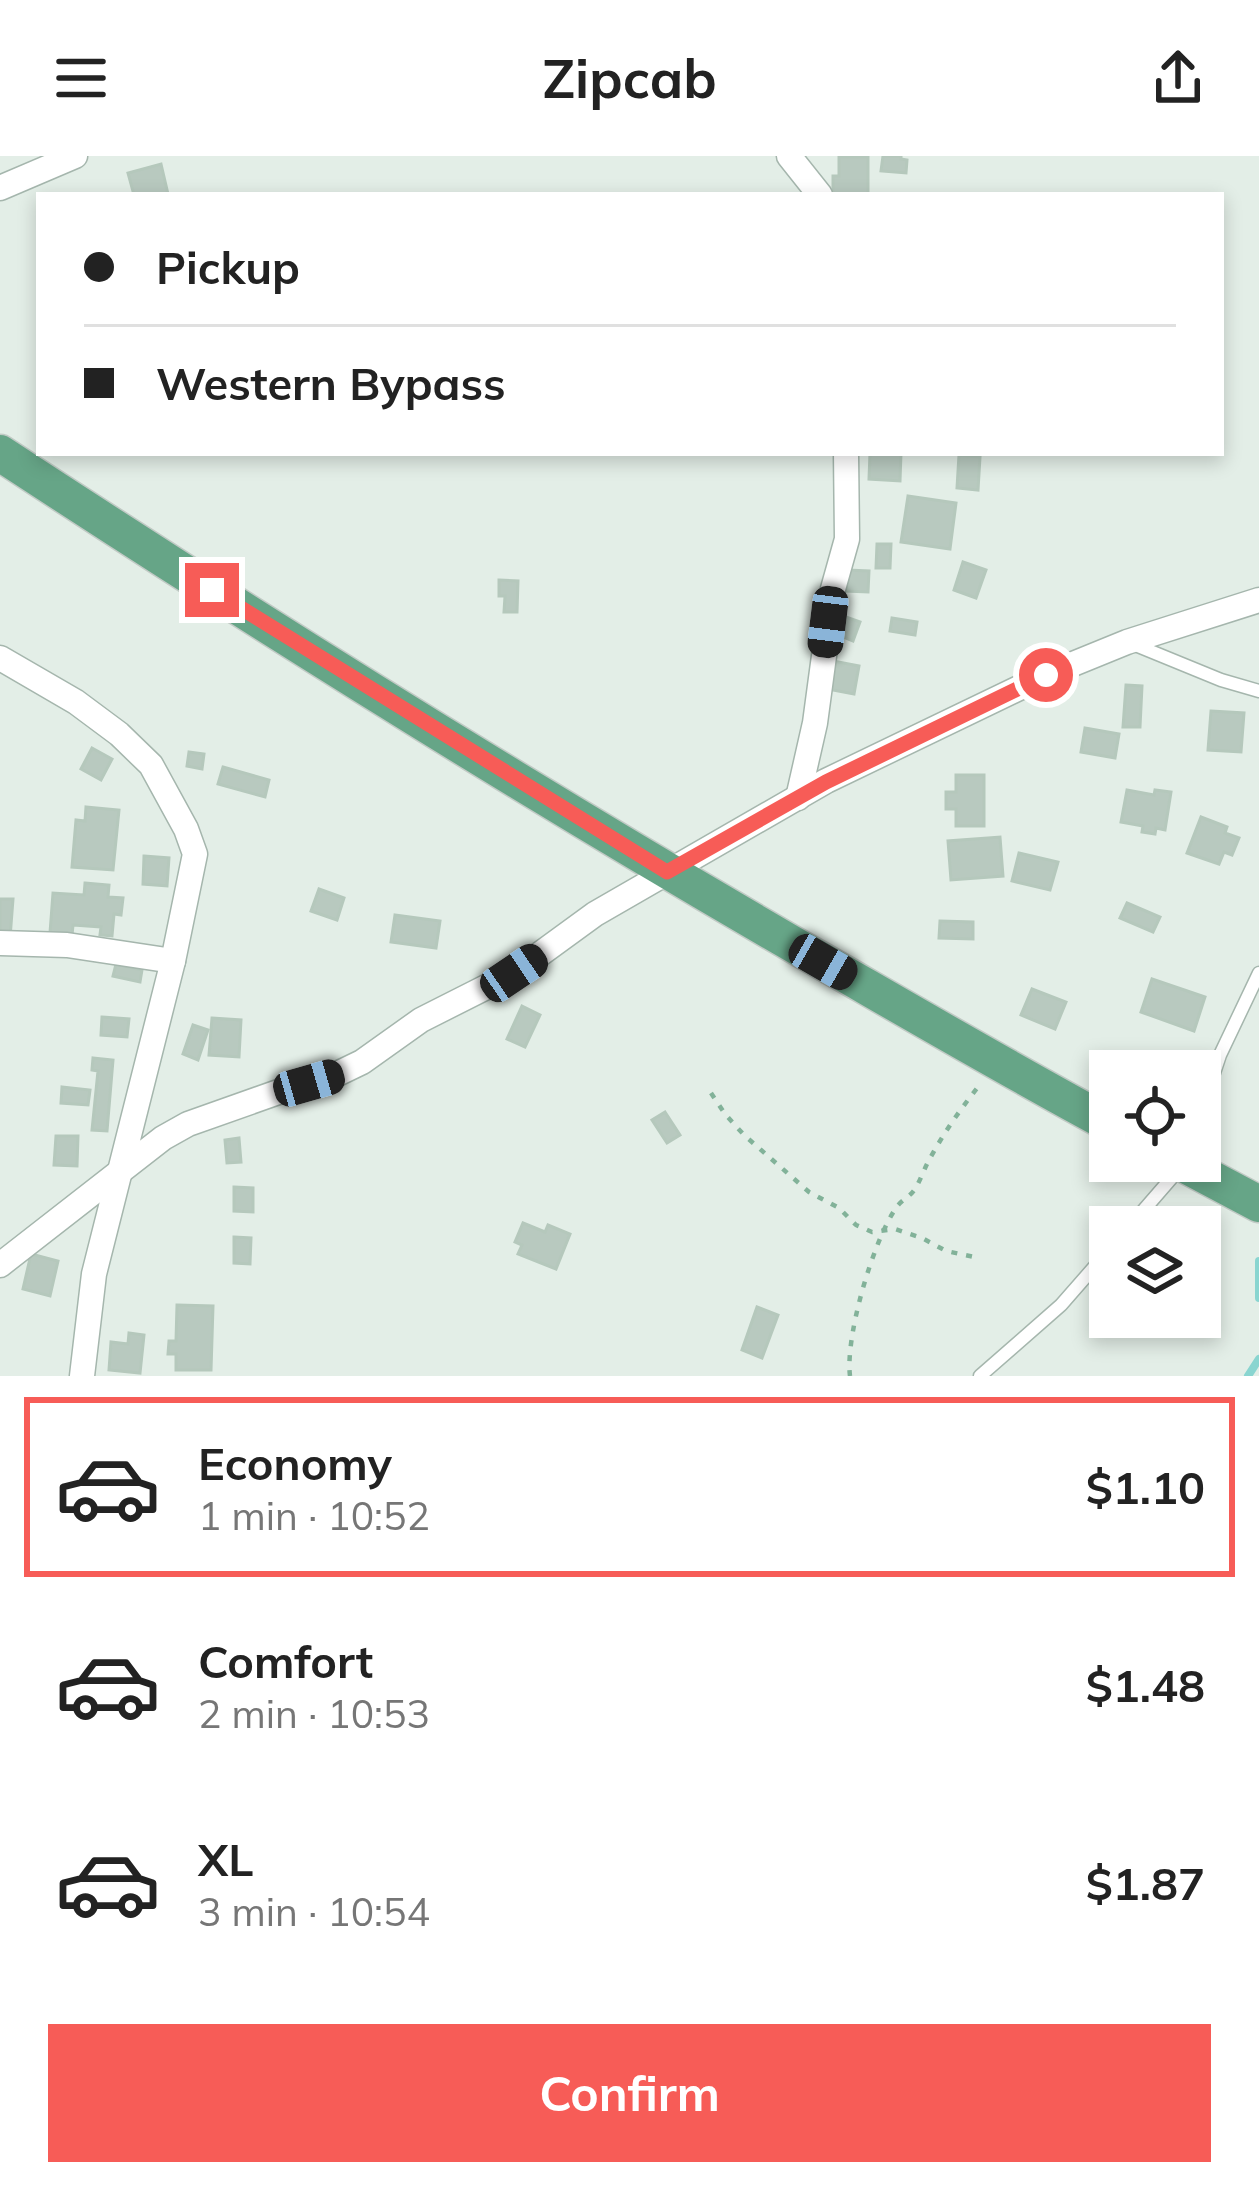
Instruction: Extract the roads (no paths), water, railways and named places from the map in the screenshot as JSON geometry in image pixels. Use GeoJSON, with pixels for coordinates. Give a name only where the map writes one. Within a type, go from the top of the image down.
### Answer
{"type":"FeatureCollection","features":[{"type":"Feature","properties":{"kind":"main road"},"geometry":{"type":"LineString","coordinates":[[0,453],[311,653],[667,872],[996,1064],[1089,1113]]}},
{"type":"Feature","properties":{"kind":"main road"},"geometry":{"type":"LineString","coordinates":[[1219,1182],[1259,1204]]}},
{"type":"Feature","properties":{"kind":"street"},"geometry":{"type":"LineString","coordinates":[[0,178],[29,156]]}},
{"type":"Feature","properties":{"kind":"street"},"geometry":{"type":"LineString","coordinates":[[0,188],[75,156]]}},
{"type":"Feature","properties":{"kind":"street"},"geometry":{"type":"LineString","coordinates":[[789,156],[818,192]]}},
{"type":"Feature","properties":{"kind":"street"},"geometry":{"type":"LineString","coordinates":[[797,798],[815,723],[833,589],[847,539],[846,456]]}},
{"type":"Feature","properties":{"kind":"street"},"geometry":{"type":"LineString","coordinates":[[0,1265],[163,1138],[188,1124],[362,1062],[421,1020],[514,973],[595,914],[826,782],[1046,675],[1126,642],[1259,600]]}},
{"type":"Feature","properties":{"kind":"street"},"geometry":{"type":"LineString","coordinates":[[0,658],[76,702],[151,765],[195,854],[173,961],[94,1274],[82,1376]]}},
{"type":"Feature","properties":{"kind":"street"},"geometry":{"type":"LineString","coordinates":[[0,943],[67,945],[173,961]]}},
{"type":"Feature","properties":{"kind":"lane"},"geometry":{"type":"LineString","coordinates":[[1126,642],[1259,691]]}},
{"type":"Feature","properties":{"kind":"lane"},"geometry":{"type":"LineString","coordinates":[[1221,1053],[1259,973]]}},
{"type":"Feature","properties":{"kind":"lane"},"geometry":{"type":"LineString","coordinates":[[1146,1206],[1166,1182]]}},
{"type":"Feature","properties":{"kind":"lane"},"geometry":{"type":"LineString","coordinates":[[980,1376],[1061,1305],[1089,1273]]}},
{"type":"Feature","properties":{"kind":"waterway"},"geometry":{"type":"LineString","coordinates":[[1259,1261],[1259,1298]]}},
{"type":"Feature","properties":{"kind":"waterway"},"geometry":{"type":"LineString","coordinates":[[1248,1376],[1259,1359]]}}]}
